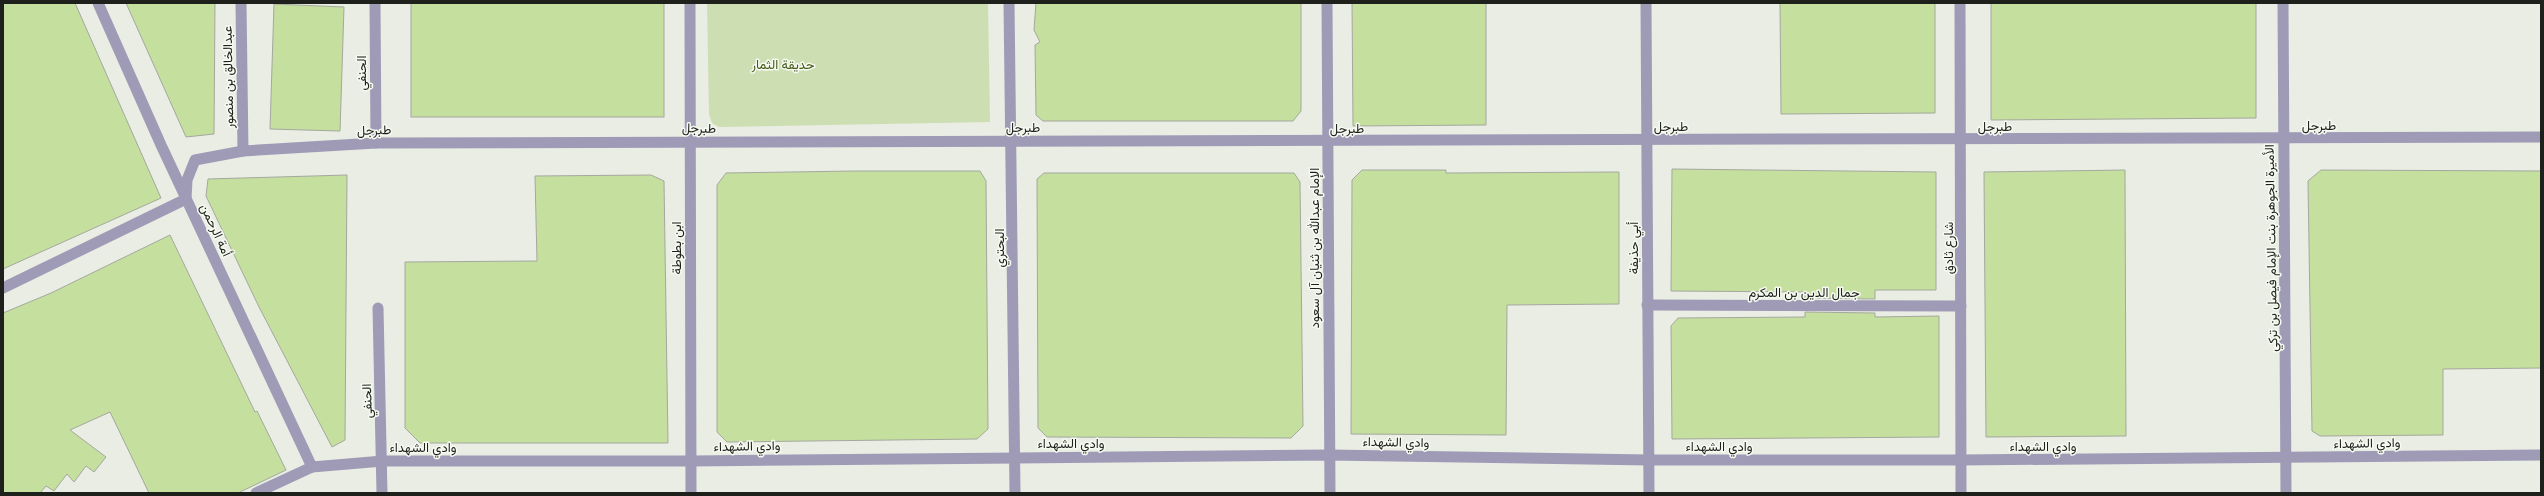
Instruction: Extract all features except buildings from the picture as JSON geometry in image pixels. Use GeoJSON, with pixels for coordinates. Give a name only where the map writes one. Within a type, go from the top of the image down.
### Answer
{"type":"FeatureCollection","features":[{"type":"Feature","properties":{"kind":"street","name":"أمة الرحمن"},"geometry":{"type":"LineString","coordinates":[[98,3],[186,199],[312,467]]}},
{"type":"Feature","properties":{"kind":"street","name":"عبدالخالق بن منصور"},"geometry":{"type":"LineString","coordinates":[[241,3],[243,151]]}},
{"type":"Feature","properties":{"kind":"street","name":"الحنفي"},"geometry":{"type":"LineString","coordinates":[[375,3],[376,143]]}},
{"type":"Feature","properties":{"kind":"street","name":"ابن بطوطة"},"geometry":{"type":"LineString","coordinates":[[690,3],[689,141],[691,493]]}},
{"type":"Feature","properties":{"kind":"street","name":"البحتري"},"geometry":{"type":"LineString","coordinates":[[1009,3],[1012,141],[1015,493]]}},
{"type":"Feature","properties":{"kind":"street","name":"الإمام عبدالله بن ثنيان آل سعود"},"geometry":{"type":"LineString","coordinates":[[1327,3],[1330,493]]}},
{"type":"Feature","properties":{"kind":"street","name":"أبي حذيفة"},"geometry":{"type":"LineString","coordinates":[[1646,3],[1649,493]]}},
{"type":"Feature","properties":{"kind":"street","name":"شارع ثادق"},"geometry":{"type":"LineString","coordinates":[[1960,3],[1962,140],[1961,493]]}},
{"type":"Feature","properties":{"kind":"street","name":"الأميرة الجوهرة بنت الإمام فيصل بن تركي"},"geometry":{"type":"LineString","coordinates":[[2283,3],[2287,459],[2286,493]]}},
{"type":"Feature","properties":{"kind":"street","name":"طبرجل"},"geometry":{"type":"LineString","coordinates":[[186,199],[187,180],[195,160],[243,151],[376,143],[689,141],[1328,142],[2541,137]]}},
{"type":"Feature","properties":{"kind":"street"},"geometry":{"type":"LineString","coordinates":[[3,288],[186,199]]}},
{"type":"Feature","properties":{"kind":"street","name":"جمال الدين بن المكرم"},"geometry":{"type":"LineString","coordinates":[[1647,305],[1961,306]]}},
{"type":"Feature","properties":{"kind":"street","name":"الحنفي"},"geometry":{"type":"LineString","coordinates":[[378,308],[382,493]]}},
{"type":"Feature","properties":{"kind":"street","name":"وادي الشهداء"},"geometry":{"type":"LineString","coordinates":[[256,493],[312,467],[382,461],[691,461],[1330,455],[1649,460],[1960,460],[2287,459],[2541,455]]}},
{"type":"Feature","properties":{"kind":"green space","name":"حديقة الثمار"},"geometry":{"type":"Polygon","coordinates":[[[707,3],[988,3],[990,122],[719,127],[712,123],[709,114],[707,3]]]}}]}
